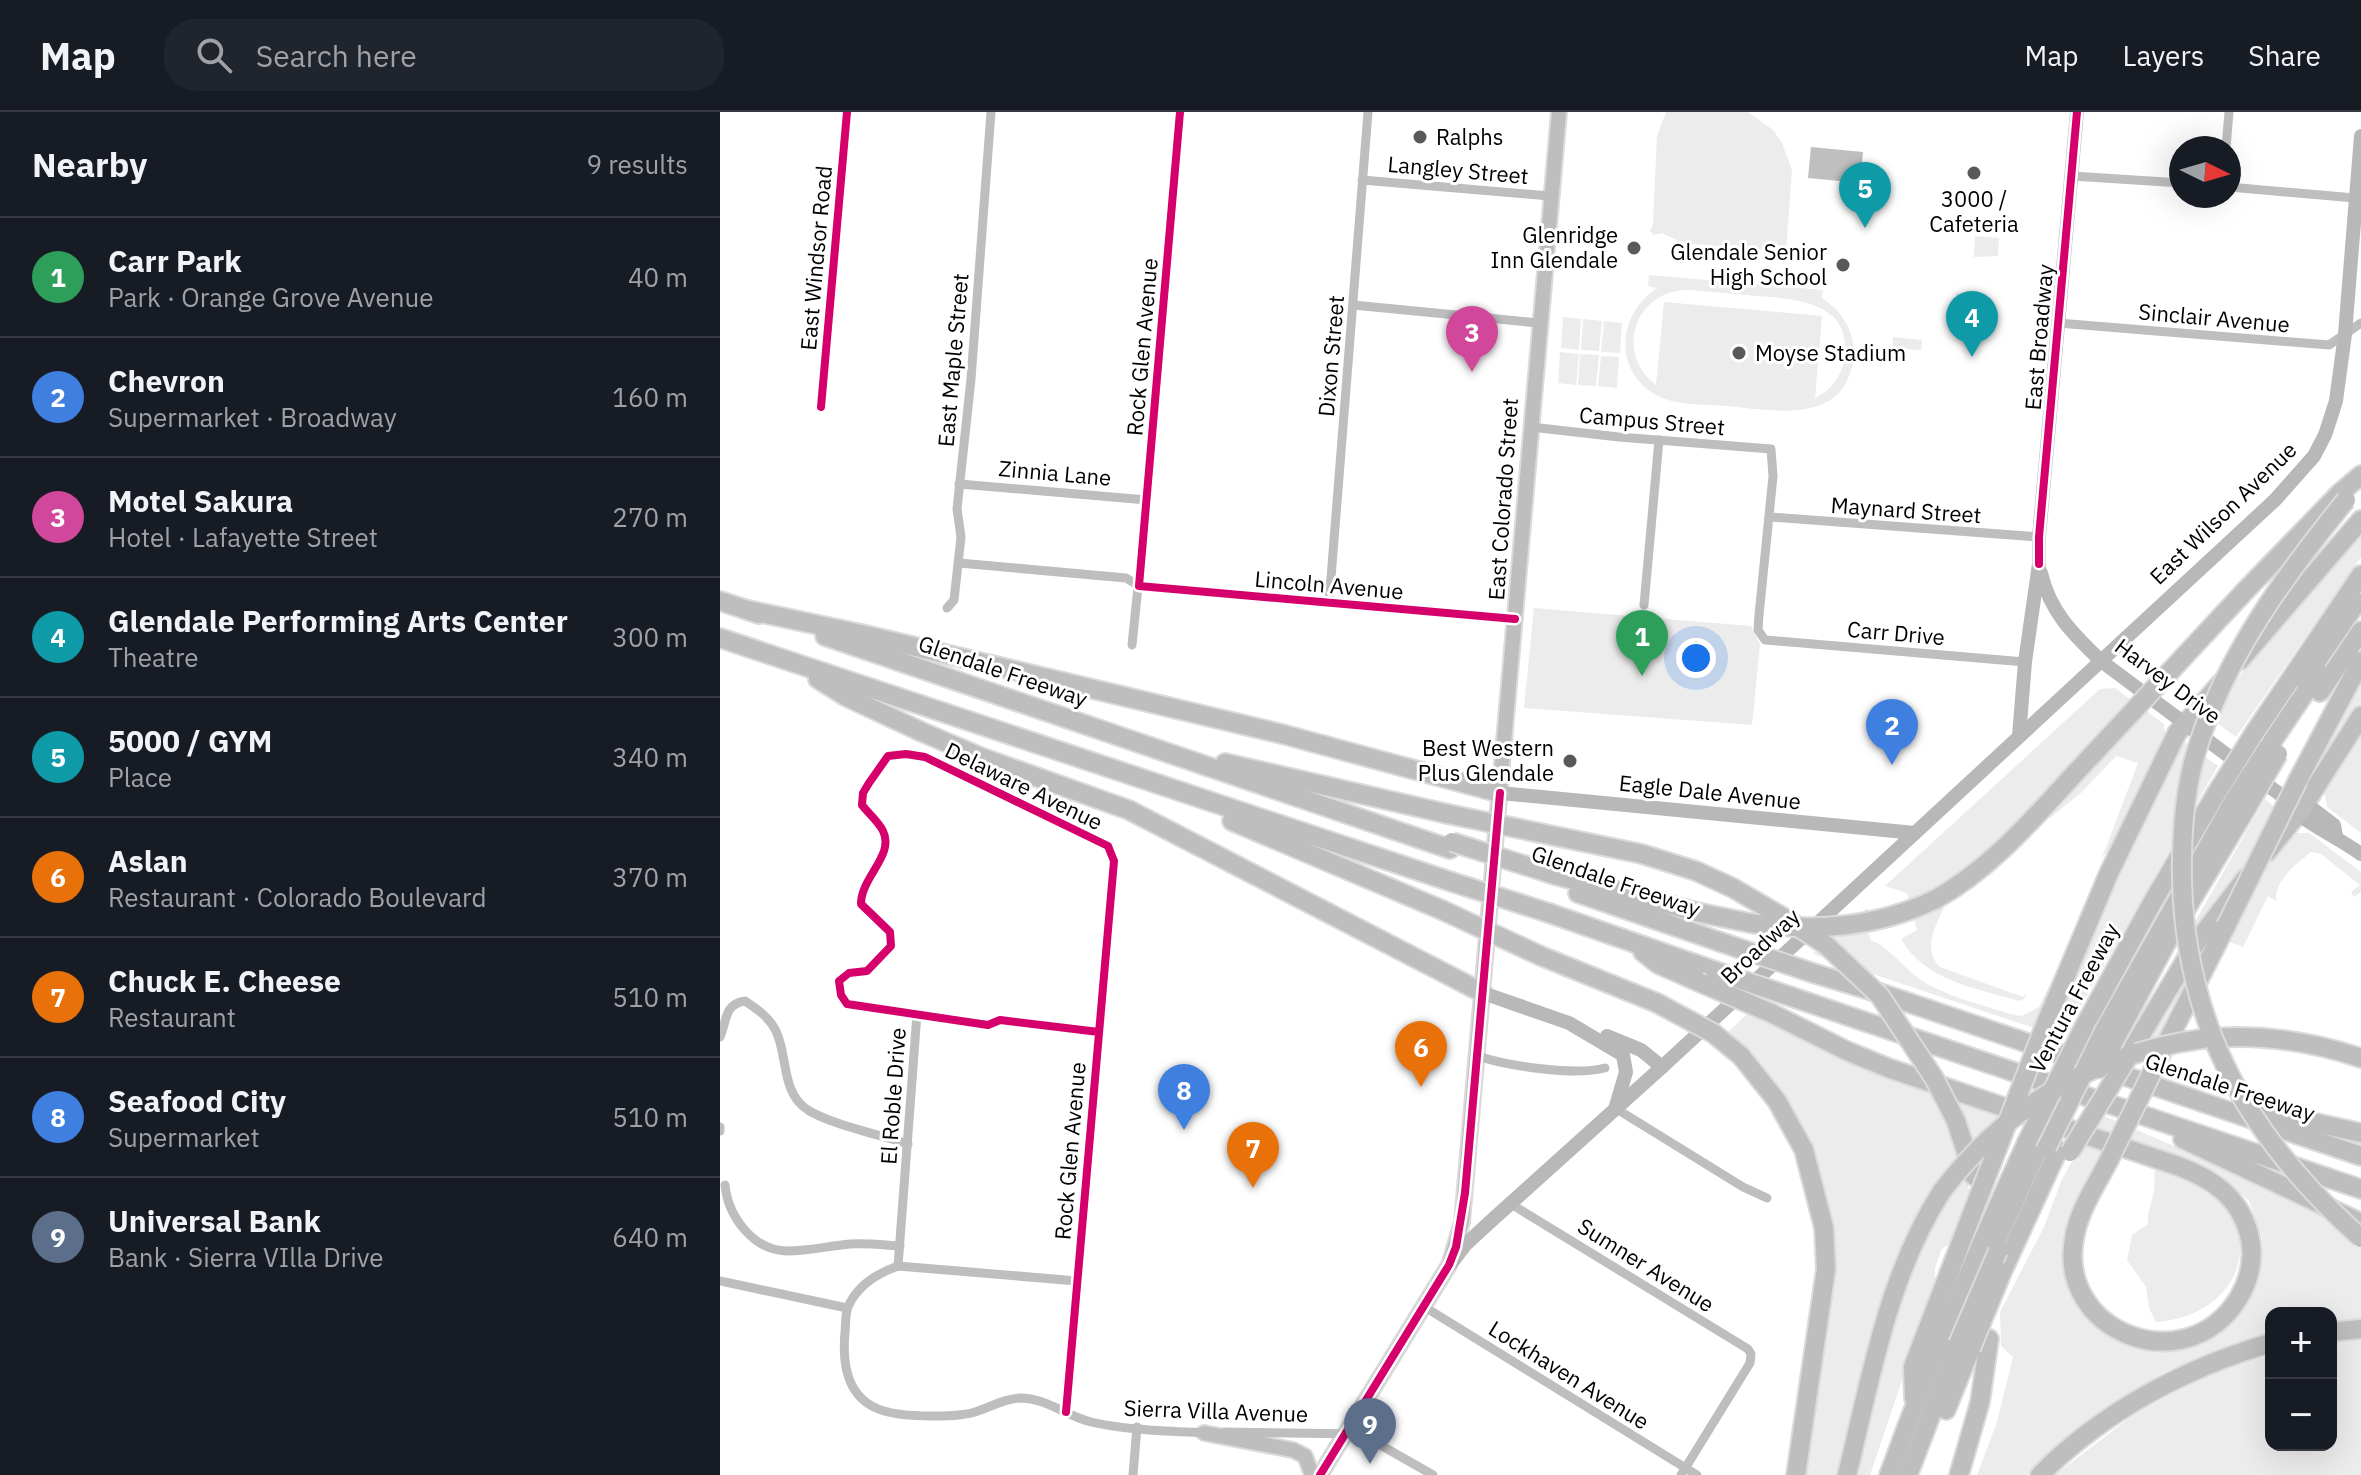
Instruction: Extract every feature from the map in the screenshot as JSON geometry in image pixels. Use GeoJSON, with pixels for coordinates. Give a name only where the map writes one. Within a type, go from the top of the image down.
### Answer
{"type":"FeatureCollection","features":[{"type":"Feature","properties":{"kind":"highway"},"geometry":{"type":"LineString","coordinates":[[1553,879],[1750,923],[1803,928],[1850,926],[1900,914],[1936,899],[1956,888],[1991,860],[2361,478]]}},
{"type":"Feature","properties":{"kind":"highway"},"geometry":{"type":"LineString","coordinates":[[2343,496],[2265,607],[2215,700],[2199,743],[2188,788],[2182,826],[2182,864],[2186,933],[2192,968],[2202,1009],[2219,1055],[2243,1101],[2276,1148],[2308,1189],[2361,1238]]}},
{"type":"Feature","properties":{"kind":"highway"},"geometry":{"type":"LineString","coordinates":[[1914,1406],[1913,1367],[2046,1023],[2109,873],[2177,733],[2361,520]]}},
{"type":"Feature","properties":{"kind":"highway","name":"Ventura Freeway"},"geometry":{"type":"LineString","coordinates":[[1889,1475],[1977,1251],[2049,1147],[2152,903],[2230,801],[2361,575]]}},
{"type":"Feature","properties":{"kind":"highway"},"geometry":{"type":"LineString","coordinates":[[2266,743],[2361,596]]}},
{"type":"Feature","properties":{"kind":"highway","name":"Glendale Freeway"},"geometry":{"type":"LineString","coordinates":[[720,601],[1352,816],[1553,879],[1738,948],[2361,1156]]}},
{"type":"Feature","properties":{"kind":"highway"},"geometry":{"type":"LineString","coordinates":[[748,610],[1282,734],[1500,793]]}},
{"type":"Feature","properties":{"kind":"highway"},"geometry":{"type":"LineString","coordinates":[[2266,743],[2361,610]]}},
{"type":"Feature","properties":{"kind":"highway","name":"Ventura Freeway"},"geometry":{"type":"LineString","coordinates":[[2049,1147],[2100,1032],[2172,932],[2230,801],[2266,743],[2361,631]]}},
{"type":"Feature","properties":{"kind":"highway"},"geometry":{"type":"LineString","coordinates":[[720,638],[1123,775],[1549,913],[2361,1189]]}},
{"type":"Feature","properties":{"kind":"highway"},"geometry":{"type":"LineString","coordinates":[[1628,941],[1658,964],[1771,1013],[1847,1051],[1888,1068],[2178,1166],[2201,1175],[2219,1187],[2231,1197],[2246,1224],[2251,1259],[2242,1292],[2225,1316],[2211,1328],[2182,1340],[2152,1342],[2114,1328],[2099,1318],[2089,1305],[2075,1274],[2072,1251],[2081,1216],[2108,1162],[2161,1054],[2226,926],[2298,780],[2361,661]]}},
{"type":"Feature","properties":{"kind":"highway"},"geometry":{"type":"LineString","coordinates":[[796,664],[845,696],[922,732],[983,758],[1129,810],[1483,993]]}},
{"type":"Feature","properties":{"kind":"highway"},"geometry":{"type":"LineString","coordinates":[[1900,1475],[1960,1321],[2049,1147],[2133,1048],[2196,943],[2301,810],[2361,716]]}},
{"type":"Feature","properties":{"kind":"highway"},"geometry":{"type":"LineString","coordinates":[[1137,742],[1448,814],[1642,854],[1696,871],[1733,888],[1826,945],[1880,996],[1934,1078],[1956,1121],[1974,1176]]}},
{"type":"Feature","properties":{"kind":"highway"},"geometry":{"type":"LineString","coordinates":[[1123,775],[1657,1003],[1713,1033],[1741,1056],[1777,1101],[1804,1150],[1824,1228],[1826,1269],[1796,1475]]}},
{"type":"Feature","properties":{"kind":"highway"},"geometry":{"type":"LineString","coordinates":[[1847,1475],[1892,1294],[1915,1237],[1942,1191],[1987,1139],[2050,1091],[2120,1058],[2173,1044],[2238,1037],[2288,1040],[2361,1058]]}},
{"type":"Feature","properties":{"kind":"highway"},"geometry":{"type":"LineString","coordinates":[[2125,1078],[2361,1133]]}},
{"type":"Feature","properties":{"kind":"highway"},"geometry":{"type":"LineString","coordinates":[[2115,1106],[2361,1223]]}},
{"type":"Feature","properties":{"kind":"highway"},"geometry":{"type":"LineString","coordinates":[[1908,1475],[2046,1174],[2049,1147]]}},
{"type":"Feature","properties":{"kind":"highway"},"geometry":{"type":"LineString","coordinates":[[1918,1475],[1998,1251],[2049,1147]]}},
{"type":"Feature","properties":{"kind":"highway"},"geometry":{"type":"LineString","coordinates":[[2337,1331],[2361,1329]]}},
{"type":"Feature","properties":{"kind":"highway"},"geometry":{"type":"LineString","coordinates":[[1959,1475],[1980,1402],[1989,1339]]}},
{"type":"Feature","properties":{"kind":"highway"},"geometry":{"type":"LineString","coordinates":[[2040,1475],[2062,1453],[2140,1399],[2187,1372],[2227,1355],[2265,1345]]}},
{"type":"Feature","properties":{"kind":"main road","name":"East Colorado Street"},"geometry":{"type":"LineString","coordinates":[[1320,1475],[1449,1265],[1463,1213],[1538,323],[1559,112]]}},
{"type":"Feature","properties":{"kind":"main road","name":"East Broadway"},"geometry":{"type":"LineString","coordinates":[[2019,736],[2025,662],[2039,564],[2077,112]]}},
{"type":"Feature","properties":{"kind":"main road","name":"East Wilson Avenue"},"geometry":{"type":"LineString","coordinates":[[2101,661],[2293,482],[2314,456],[2325,435],[2336,401],[2345,334],[2361,136]]}},
{"type":"Feature","properties":{"kind":"main road","name":"Harvey Drive"},"geometry":{"type":"LineString","coordinates":[[2039,564],[2044,589],[2072,635],[2101,661],[2301,810],[2302,817],[2361,854]]}},
{"type":"Feature","properties":{"kind":"main road","name":"Broadway"},"geometry":{"type":"LineString","coordinates":[[1449,1265],[1466,1244],[2101,661]]}},
{"type":"Feature","properties":{"kind":"main road","name":"Eagle Dale Avenue"},"geometry":{"type":"LineString","coordinates":[[1500,793],[1915,833]]}},
{"type":"Feature","properties":{"kind":"main road"},"geometry":{"type":"LineString","coordinates":[[1483,993],[1641,1050],[1662,1067]]}},
{"type":"Feature","properties":{"kind":"main road"},"geometry":{"type":"LineString","coordinates":[[1569,1023],[1623,1055],[1626,1072],[1615,1108]]}},
{"type":"Feature","properties":{"kind":"main road"},"geometry":{"type":"LineString","coordinates":[[1204,1433],[1293,1450],[1305,1456],[1312,1475]]}},
{"type":"Feature","properties":{"kind":"street","name":"East Windsor Road"},"geometry":{"type":"LineString","coordinates":[[821,407],[847,112]]}},
{"type":"Feature","properties":{"kind":"street","name":"East Maple Street"},"geometry":{"type":"LineString","coordinates":[[947,608],[954,600],[959,563],[961,537],[957,509],[971,379],[991,112]]}},
{"type":"Feature","properties":{"kind":"street","name":"Rock Glen Avenue"},"geometry":{"type":"LineString","coordinates":[[1132,645],[1180,112]]}},
{"type":"Feature","properties":{"kind":"street","name":"Dixon Street"},"geometry":{"type":"LineString","coordinates":[[1329,603],[1368,112]]}},
{"type":"Feature","properties":{"kind":"street"},"geometry":{"type":"LineString","coordinates":[[2227,136],[2229,112]]}},
{"type":"Feature","properties":{"kind":"street"},"geometry":{"type":"LineString","coordinates":[[2072,176],[2169,182]]}},
{"type":"Feature","properties":{"kind":"street","name":"Langley Street"},"geometry":{"type":"LineString","coordinates":[[1362,180],[1550,196]]}},
{"type":"Feature","properties":{"kind":"street"},"geometry":{"type":"LineString","coordinates":[[2241,188],[2355,198]]}},
{"type":"Feature","properties":{"kind":"street"},"geometry":{"type":"LineString","coordinates":[[1353,305],[1538,323]]}},
{"type":"Feature","properties":{"kind":"street","name":"Sinclair Avenue"},"geometry":{"type":"LineString","coordinates":[[2058,323],[2329,345],[2361,323]]}},
{"type":"Feature","properties":{"kind":"street","name":"Campus Street"},"geometry":{"type":"LineString","coordinates":[[1531,427],[1771,449],[1770,517]]}},
{"type":"Feature","properties":{"kind":"street"},"geometry":{"type":"LineString","coordinates":[[1644,605],[1659,440]]}},
{"type":"Feature","properties":{"kind":"street","name":"Zinnia Lane"},"geometry":{"type":"LineString","coordinates":[[959,484],[1147,500]]}},
{"type":"Feature","properties":{"kind":"street","name":"Maynard Street"},"geometry":{"type":"LineString","coordinates":[[1770,517],[2039,537]]}},
{"type":"Feature","properties":{"kind":"street","name":"Carr Drive"},"geometry":{"type":"LineString","coordinates":[[1770,517],[1758,630],[1765,640],[2025,662]]}},
{"type":"Feature","properties":{"kind":"street","name":"Lincoln Avenue"},"geometry":{"type":"LineString","coordinates":[[959,563],[1126,578],[1139,586],[1515,619]]}},
{"type":"Feature","properties":{"kind":"street","name":"El Roble Drive"},"geometry":{"type":"LineString","coordinates":[[898,1266],[917,1014],[847,1004],[841,995],[839,981],[849,973],[867,971],[891,946],[890,932],[861,904],[864,884],[880,863],[885,844],[884,831],[862,805],[863,793],[888,756],[906,754],[925,757]]}},
{"type":"Feature","properties":{"kind":"street","name":"Delaware Avenue"},"geometry":{"type":"LineString","coordinates":[[925,757],[1108,846]]}},
{"type":"Feature","properties":{"kind":"street","name":"Rock Glen Avenue"},"geometry":{"type":"LineString","coordinates":[[1066,1412],[1114,861],[1108,846]]}},
{"type":"Feature","properties":{"kind":"street"},"geometry":{"type":"LineString","coordinates":[[720,1037],[729,1008],[735,1002],[745,1001],[763,1013],[776,1031],[788,1083],[808,1110],[908,1144]]}},
{"type":"Feature","properties":{"kind":"street"},"geometry":{"type":"LineString","coordinates":[[917,1014],[988,1025],[1000,1020],[1099,1032]]}},
{"type":"Feature","properties":{"kind":"street"},"geometry":{"type":"LineString","coordinates":[[1478,1056],[1492,1061],[1580,1072],[1605,1068]]}},
{"type":"Feature","properties":{"kind":"street"},"geometry":{"type":"LineString","coordinates":[[1615,1108],[1743,1187],[1767,1198]]}},
{"type":"Feature","properties":{"kind":"street"},"geometry":{"type":"LineString","coordinates":[[725,1185],[726,1200],[743,1230],[758,1241],[784,1251],[853,1244],[900,1246]]}},
{"type":"Feature","properties":{"kind":"street","name":"Sumner Avenue"},"geometry":{"type":"LineString","coordinates":[[1511,1204],[1748,1349],[1750,1363],[1684,1471]]}},
{"type":"Feature","properties":{"kind":"street"},"geometry":{"type":"LineString","coordinates":[[720,1281],[847,1308],[861,1289],[879,1273],[898,1266],[1077,1281]]}},
{"type":"Feature","properties":{"kind":"street","name":"Lockhaven Avenue"},"geometry":{"type":"LineString","coordinates":[[1423,1306],[1684,1471],[1697,1475]]}},
{"type":"Feature","properties":{"kind":"street","name":"Sierra Villa Avenue"},"geometry":{"type":"LineString","coordinates":[[847,1308],[843,1358],[846,1376],[855,1392],[873,1407],[887,1412],[956,1417],[1012,1398],[1026,1398],[1086,1421],[1137,1427],[1204,1433],[1346,1433],[1370,1437],[1433,1475]]}},
{"type":"Feature","properties":{"kind":"street"},"geometry":{"type":"LineString","coordinates":[[1133,1475],[1137,1427]]}},
{"type":"Feature","properties":{"kind":"shaded area"},"geometry":{"type":"Polygon","coordinates":[[[1666,112],[1748,112],[1773,130],[1782,143],[1792,170],[1786,252],[1683,243],[1662,233],[1653,235],[1650,231],[1653,224],[1657,136],[1666,112]]]}},
{"type":"Feature","properties":{"kind":"shaded area"},"geometry":{"type":"Polygon","coordinates":[[[1811,147],[1863,152],[1860,183],[1808,178],[1811,147]]]}},
{"type":"Feature","properties":{"kind":"shaded area"},"geometry":{"type":"Polygon","coordinates":[[[1975,236],[1999,238],[1998,256],[1974,257],[1975,236]]]}},
{"type":"Feature","properties":{"kind":"shaded area"},"geometry":{"type":"Polygon","coordinates":[[[1649,275],[1823,290],[1822,298],[1842,317],[1853,341],[1853,360],[1847,381],[1836,396],[1821,405],[1784,411],[1689,404],[1662,398],[1641,383],[1631,370],[1626,356],[1628,326],[1644,299],[1657,288],[1648,286],[1649,275]],[[1689,290],[1671,292],[1655,300],[1636,325],[1636,356],[1643,371],[1656,385],[1664,302],[1822,316],[1815,398],[1834,383],[1843,366],[1845,341],[1832,315],[1790,299],[1689,290]]]}},
{"type":"Feature","properties":{"kind":"shaded area"},"geometry":{"type":"Polygon","coordinates":[[[1956,293],[1967,294],[1965,316],[1954,315],[1956,293]]]}},
{"type":"Feature","properties":{"kind":"shaded area"},"geometry":{"type":"Polygon","coordinates":[[[1563,317],[1581,319],[1579,350],[1561,348],[1563,317]]]}},
{"type":"Feature","properties":{"kind":"shaded area"},"geometry":{"type":"Polygon","coordinates":[[[1583,319],[1602,321],[1599,351],[1581,350],[1583,319]]]}},
{"type":"Feature","properties":{"kind":"shaded area"},"geometry":{"type":"Polygon","coordinates":[[[1604,321],[1622,323],[1620,353],[1601,352],[1604,321]]]}},
{"type":"Feature","properties":{"kind":"shaded area"},"geometry":{"type":"Polygon","coordinates":[[[1893,337],[1922,340],[1921,350],[1893,348],[1893,337]]]}},
{"type":"Feature","properties":{"kind":"shaded area"},"geometry":{"type":"Polygon","coordinates":[[[1560,352],[1579,354],[1576,385],[1558,383],[1560,352]]]}},
{"type":"Feature","properties":{"kind":"shaded area"},"geometry":{"type":"Polygon","coordinates":[[[1580,354],[1599,355],[1596,386],[1578,385],[1580,354]]]}},
{"type":"Feature","properties":{"kind":"shaded area"},"geometry":{"type":"Polygon","coordinates":[[[1601,356],[1619,357],[1617,388],[1598,386],[1601,356]]]}},
{"type":"Feature","properties":{"kind":"shaded area"},"geometry":{"type":"Polygon","coordinates":[[[2361,529],[2361,557],[2236,737],[2213,720],[2219,701],[2361,529]]]}},
{"type":"Feature","properties":{"kind":"shaded area"},"geometry":{"type":"Polygon","coordinates":[[[1534,608],[1751,626],[1760,644],[1752,725],[1524,708],[1534,608]]]}},
{"type":"Feature","properties":{"kind":"shaded area"},"geometry":{"type":"Polygon","coordinates":[[[2361,676],[2361,705],[2312,780],[2307,778],[2361,676]]]}},
{"type":"Feature","properties":{"kind":"shaded area"},"geometry":{"type":"Polygon","coordinates":[[[2115,688],[2164,724],[2166,739],[2122,833],[2102,858],[2138,763],[2116,756],[2082,792],[2050,818],[2047,815],[2104,731],[2000,838],[1929,891],[1934,905],[1947,901],[1931,943],[1934,959],[1940,967],[2023,997],[2027,992],[2024,999],[2019,1001],[1969,987],[1924,965],[1901,939],[1917,930],[1907,893],[1885,886],[2100,689],[2115,688]]]}},
{"type":"Feature","properties":{"kind":"shaded area"},"geometry":{"type":"Polygon","coordinates":[[[2361,731],[2361,833],[2327,807],[2324,790],[2361,731]]]}},
{"type":"Feature","properties":{"kind":"shaded area"},"geometry":{"type":"Polygon","coordinates":[[[2184,742],[2218,766],[2074,1018],[2059,1013],[2106,894],[2184,742]]]}},
{"type":"Feature","properties":{"kind":"shaded area"},"geometry":{"type":"Polygon","coordinates":[[[2265,799],[2287,818],[2236,876],[2149,1012],[2145,1009],[2265,799]]]}},
{"type":"Feature","properties":{"kind":"shaded area"},"geometry":{"type":"Polygon","coordinates":[[[2297,833],[2309,833],[2361,872],[2361,892],[2354,897],[2351,892],[2360,885],[2321,854],[2311,852],[2282,879],[2276,901],[2268,896],[2243,947],[2225,940],[2247,887],[2297,833]]]}},
{"type":"Feature","properties":{"kind":"shaded area"},"geometry":{"type":"Polygon","coordinates":[[[1866,908],[1870,914],[1867,931],[1871,940],[1885,948],[1921,980],[1953,996],[2010,1014],[2022,1016],[2039,1007],[2070,945],[2037,1029],[1813,954],[1857,914],[1862,915],[1866,908]]]}},
{"type":"Feature","properties":{"kind":"shaded area"},"geometry":{"type":"Polygon","coordinates":[[[2211,932],[2214,933],[2156,1052],[2141,1046],[2203,944],[2205,946],[2211,932]]]}},
{"type":"Feature","properties":{"kind":"shaded area"},"geometry":{"type":"Polygon","coordinates":[[[1750,1011],[1851,1058],[1929,1087],[1954,1141],[1971,1195],[1955,1239],[1941,1250],[1935,1269],[1935,1283],[1870,1475],[1854,1475],[1899,1299],[1928,1230],[1950,1196],[1938,1187],[1903,1254],[1877,1326],[1840,1475],[1801,1475],[1831,1278],[1831,1215],[1816,1158],[1793,1108],[1763,1069],[1724,1036],[1750,1011]]]}},
{"type":"Feature","properties":{"kind":"shaded area"},"geometry":{"type":"Polygon","coordinates":[[[1949,1093],[2004,1113],[1979,1179],[1949,1093]]]}},
{"type":"Feature","properties":{"kind":"shaded area"},"geometry":{"type":"Polygon","coordinates":[[[2100,1114],[2361,1227],[2361,1322],[2337,1324],[2337,1307],[2265,1307],[2265,1338],[2231,1346],[2164,1372],[2070,1436],[2027,1475],[1977,1475],[1997,1422],[2013,1357],[2001,1346],[2000,1312],[2044,1227],[2062,1179],[2085,1139],[2109,1147],[2068,1240],[2104,1327],[2181,1348],[2213,1335],[2234,1319],[2258,1281],[2262,1239],[2249,1201],[2219,1174],[2092,1129],[2100,1114]]]}},
{"type":"Feature","properties":{"kind":"shaded area"},"geometry":{"type":"Polygon","coordinates":[[[2155,1164],[2196,1179],[2223,1203],[2236,1225],[2240,1248],[2237,1269],[2226,1289],[2208,1305],[2185,1316],[2156,1322],[2149,1308],[2146,1287],[2127,1260],[2132,1235],[2148,1224],[2155,1164]]]}},
{"type":"Feature","properties":{"kind":"shaded area"},"geometry":{"type":"Polygon","coordinates":[[[2361,1339],[2361,1475],[2055,1475],[2132,1416],[2209,1373],[2265,1357],[2265,1451],[2337,1451],[2337,1341],[2361,1339]]]}},
{"type":"Feature","properties":{"kind":"cycle path"},"geometry":{"type":"LineString","coordinates":[[821,407],[847,112]]}},
{"type":"Feature","properties":{"kind":"cycle path"},"geometry":{"type":"LineString","coordinates":[[1180,112],[1139,586],[1515,619]]}},
{"type":"Feature","properties":{"kind":"cycle path"},"geometry":{"type":"LineString","coordinates":[[2039,564],[2077,112]]}},
{"type":"Feature","properties":{"kind":"cycle path"},"geometry":{"type":"LineString","coordinates":[[1066,1412],[1114,861],[1108,846],[925,757],[906,754],[888,756],[863,793],[862,805],[881,828],[886,840],[885,849],[862,894],[861,904],[890,932],[891,946],[867,971],[849,973],[839,981],[841,995],[847,1004],[988,1025],[1000,1020],[1099,1032]]}},
{"type":"Feature","properties":{"kind":"cycle path"},"geometry":{"type":"LineString","coordinates":[[1320,1475],[1449,1265],[1456,1247],[1465,1193],[1500,793]]}},
{"type":"Feature","properties":{"kind":"place","name":"Ralphs"},"geometry":{"type":"Point","coordinates":[1420,137]}},
{"type":"Feature","properties":{"kind":"place","name":"3000 / Cafeteria"},"geometry":{"type":"Point","coordinates":[1974,173]}},
{"type":"Feature","properties":{"kind":"place","name":"5000 / GYM"},"geometry":{"type":"Point","coordinates":[1865,228]}},
{"type":"Feature","properties":{"kind":"place","name":"Glenridge Inn Glendale"},"geometry":{"type":"Point","coordinates":[1634,248]}},
{"type":"Feature","properties":{"kind":"place","name":"Glendale Senior High School"},"geometry":{"type":"Point","coordinates":[1843,265]}},
{"type":"Feature","properties":{"kind":"place","name":"Moyse Stadium"},"geometry":{"type":"Point","coordinates":[1739,353]}},
{"type":"Feature","properties":{"kind":"place","name":"Glendale Performing Arts Center"},"geometry":{"type":"Point","coordinates":[1972,357]}},
{"type":"Feature","properties":{"kind":"place","name":"Motel Sakura"},"geometry":{"type":"Point","coordinates":[1472,372]}},
{"type":"Feature","properties":{"kind":"place","name":"Carr Park"},"geometry":{"type":"Point","coordinates":[1642,676]}},
{"type":"Feature","properties":{"kind":"place","name":"Best Western Plus Glendale"},"geometry":{"type":"Point","coordinates":[1570,761]}},
{"type":"Feature","properties":{"kind":"place","name":"Chevron"},"geometry":{"type":"Point","coordinates":[1892,765]}},
{"type":"Feature","properties":{"kind":"place","name":"Aslan"},"geometry":{"type":"Point","coordinates":[1421,1087]}},
{"type":"Feature","properties":{"kind":"place","name":"Seafood City"},"geometry":{"type":"Point","coordinates":[1184,1130]}},
{"type":"Feature","properties":{"kind":"place","name":"Chuck E. Cheese"},"geometry":{"type":"Point","coordinates":[1253,1188]}},
{"type":"Feature","properties":{"kind":"place","name":"Universal Bank"},"geometry":{"type":"Point","coordinates":[1370,1464]}}]}
